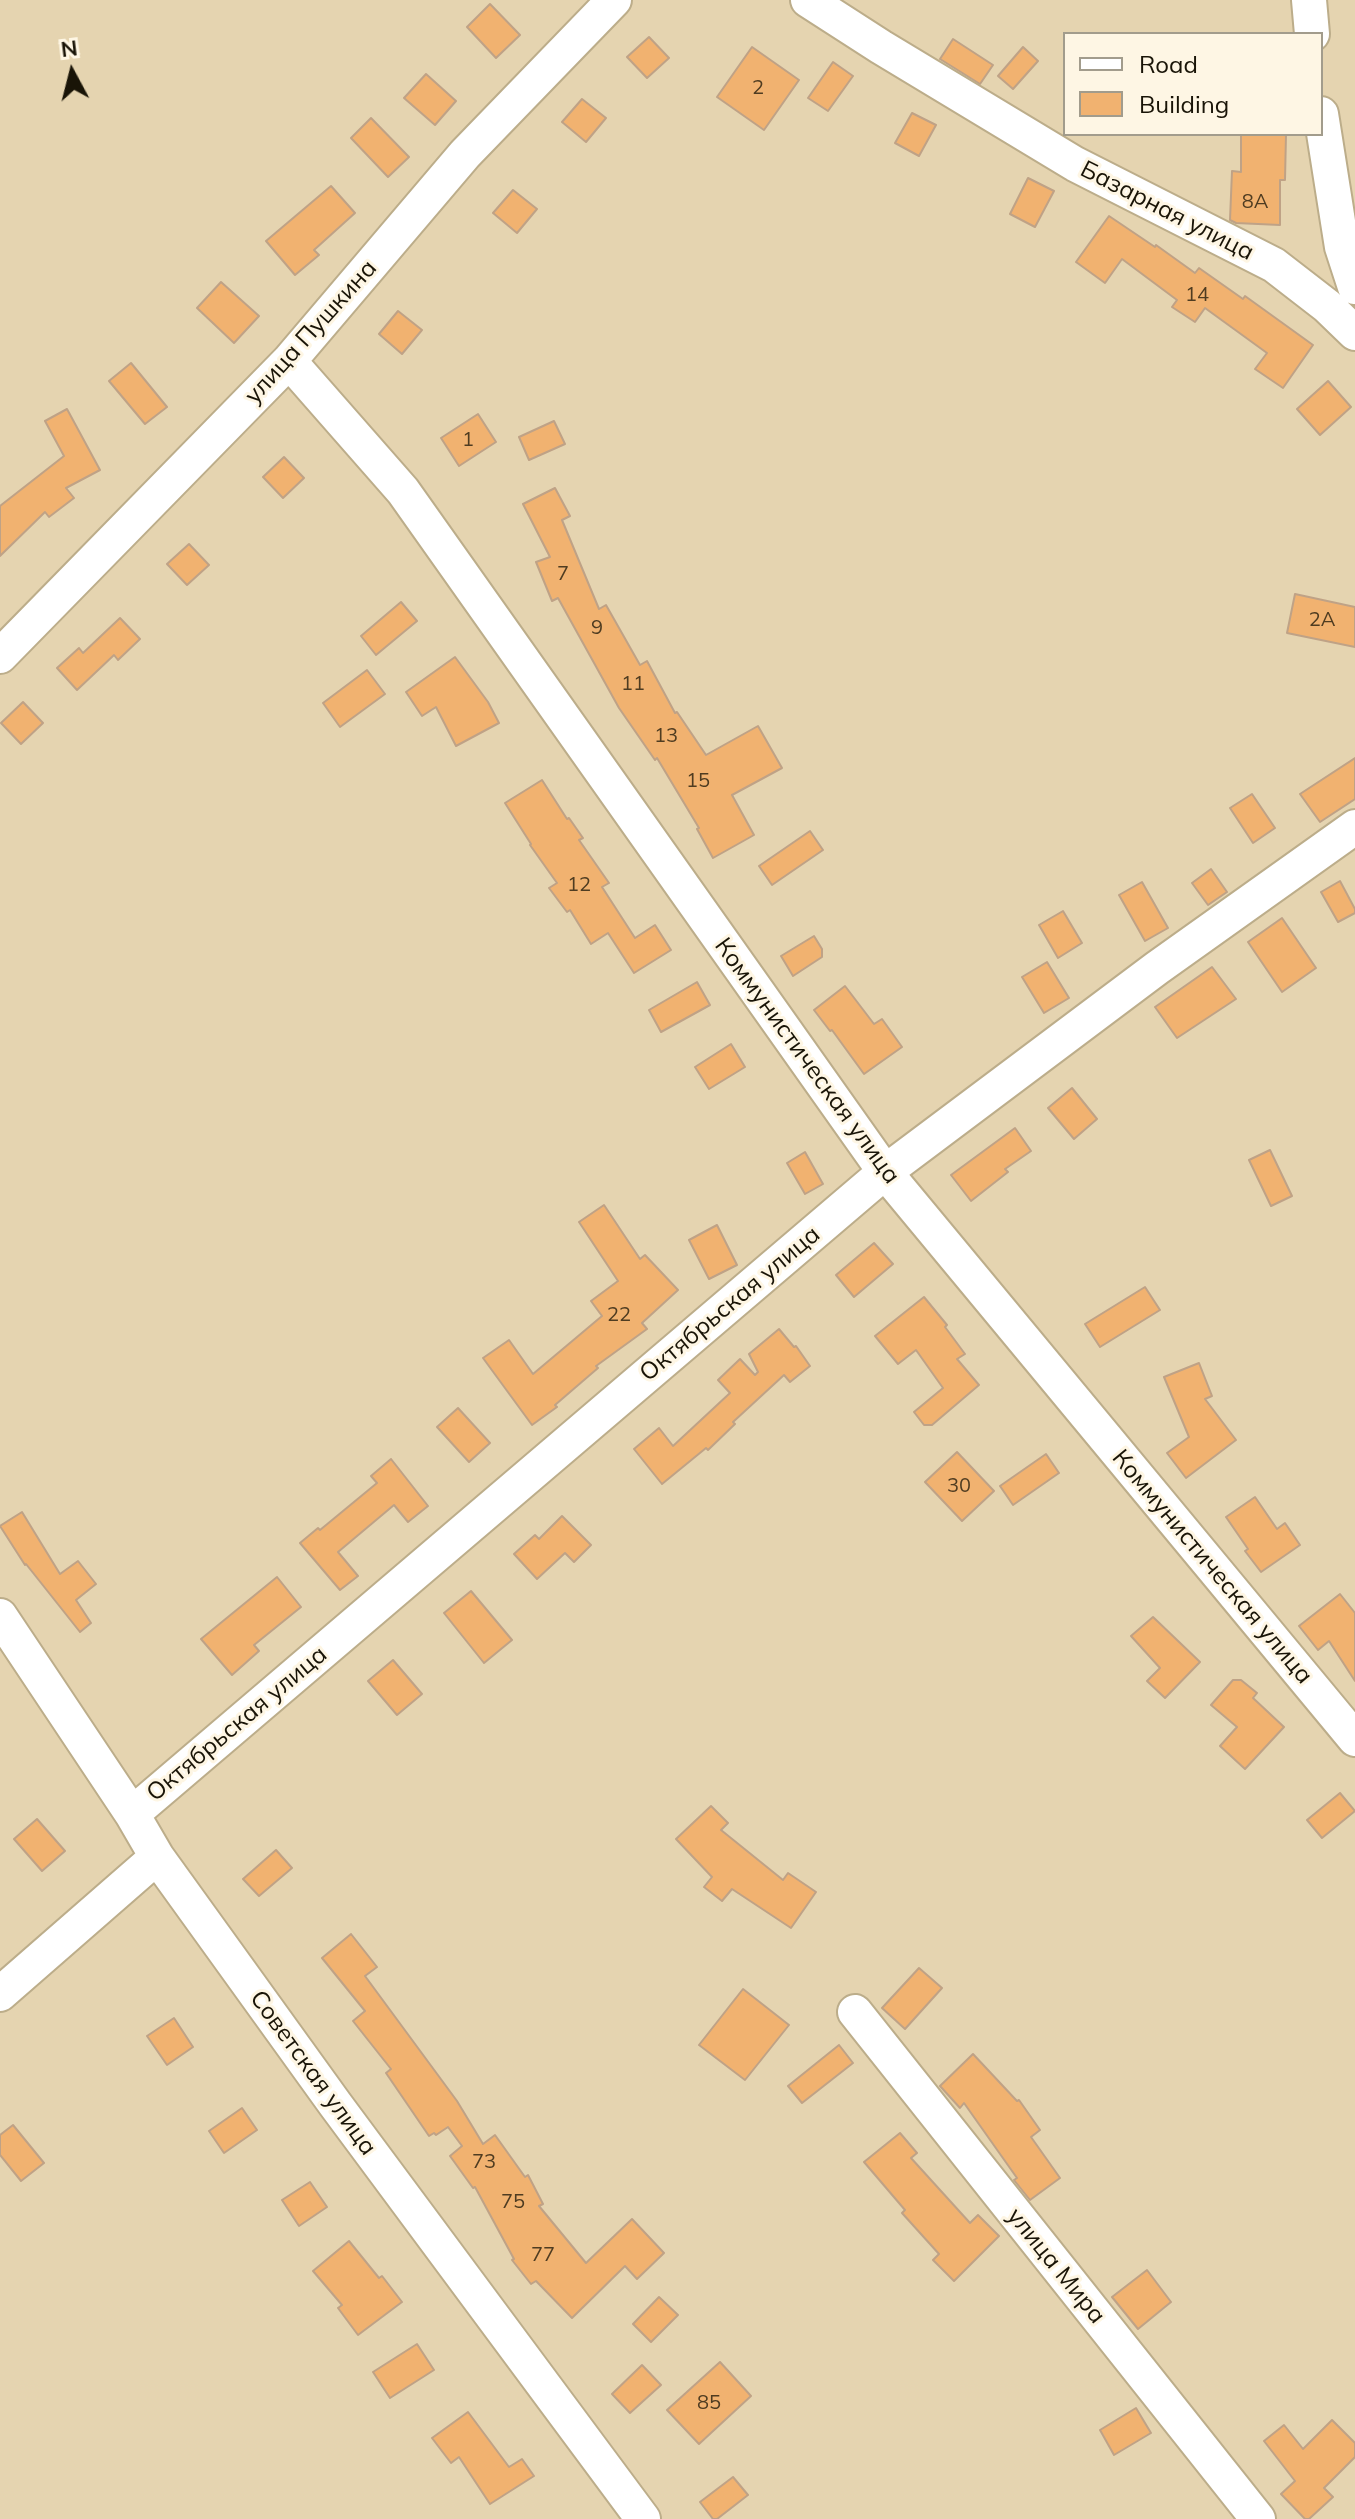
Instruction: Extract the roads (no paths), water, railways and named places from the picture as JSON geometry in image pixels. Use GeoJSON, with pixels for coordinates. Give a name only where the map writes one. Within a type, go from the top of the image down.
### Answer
{"type":"FeatureCollection","features":[{"type":"Feature","properties":{"kind":"street","name":"Базарная улица"},"geometry":{"type":"LineString","coordinates":[[808,0],[1075,164],[1274,265],[1355,333]]}},
{"type":"Feature","properties":{"kind":"street"},"geometry":{"type":"LineString","coordinates":[[1309,0],[1312,32]]}},
{"type":"Feature","properties":{"kind":"street","name":"улица Пушкина"},"geometry":{"type":"LineString","coordinates":[[0,656],[289,361],[465,154],[606,2]]}},
{"type":"Feature","properties":{"kind":"street"},"geometry":{"type":"LineString","coordinates":[[1323,127],[1342,247],[1355,287]]}},
{"type":"Feature","properties":{"kind":"street"},"geometry":{"type":"LineString","coordinates":[[1301,285],[1333,274],[1342,247]]}},
{"type":"Feature","properties":{"kind":"street","name":"Коммунистическая улица"},"geometry":{"type":"LineString","coordinates":[[289,361],[403,491],[885,1172],[1355,1739]]}},
{"type":"Feature","properties":{"kind":"street","name":"Октябрьская улица"},"geometry":{"type":"LineString","coordinates":[[132,1814],[885,1172],[1157,968],[1355,827]]}},
{"type":"Feature","properties":{"kind":"street","name":"Советская улица"},"geometry":{"type":"LineString","coordinates":[[0,1616],[132,1814],[157,1857],[344,2116],[643,2519]]}},
{"type":"Feature","properties":{"kind":"street"},"geometry":{"type":"LineString","coordinates":[[0,1994],[157,1857]]}},
{"type":"Feature","properties":{"kind":"street","name":"улица Мира"},"geometry":{"type":"LineString","coordinates":[[855,2012],[1258,2519]]}}]}
